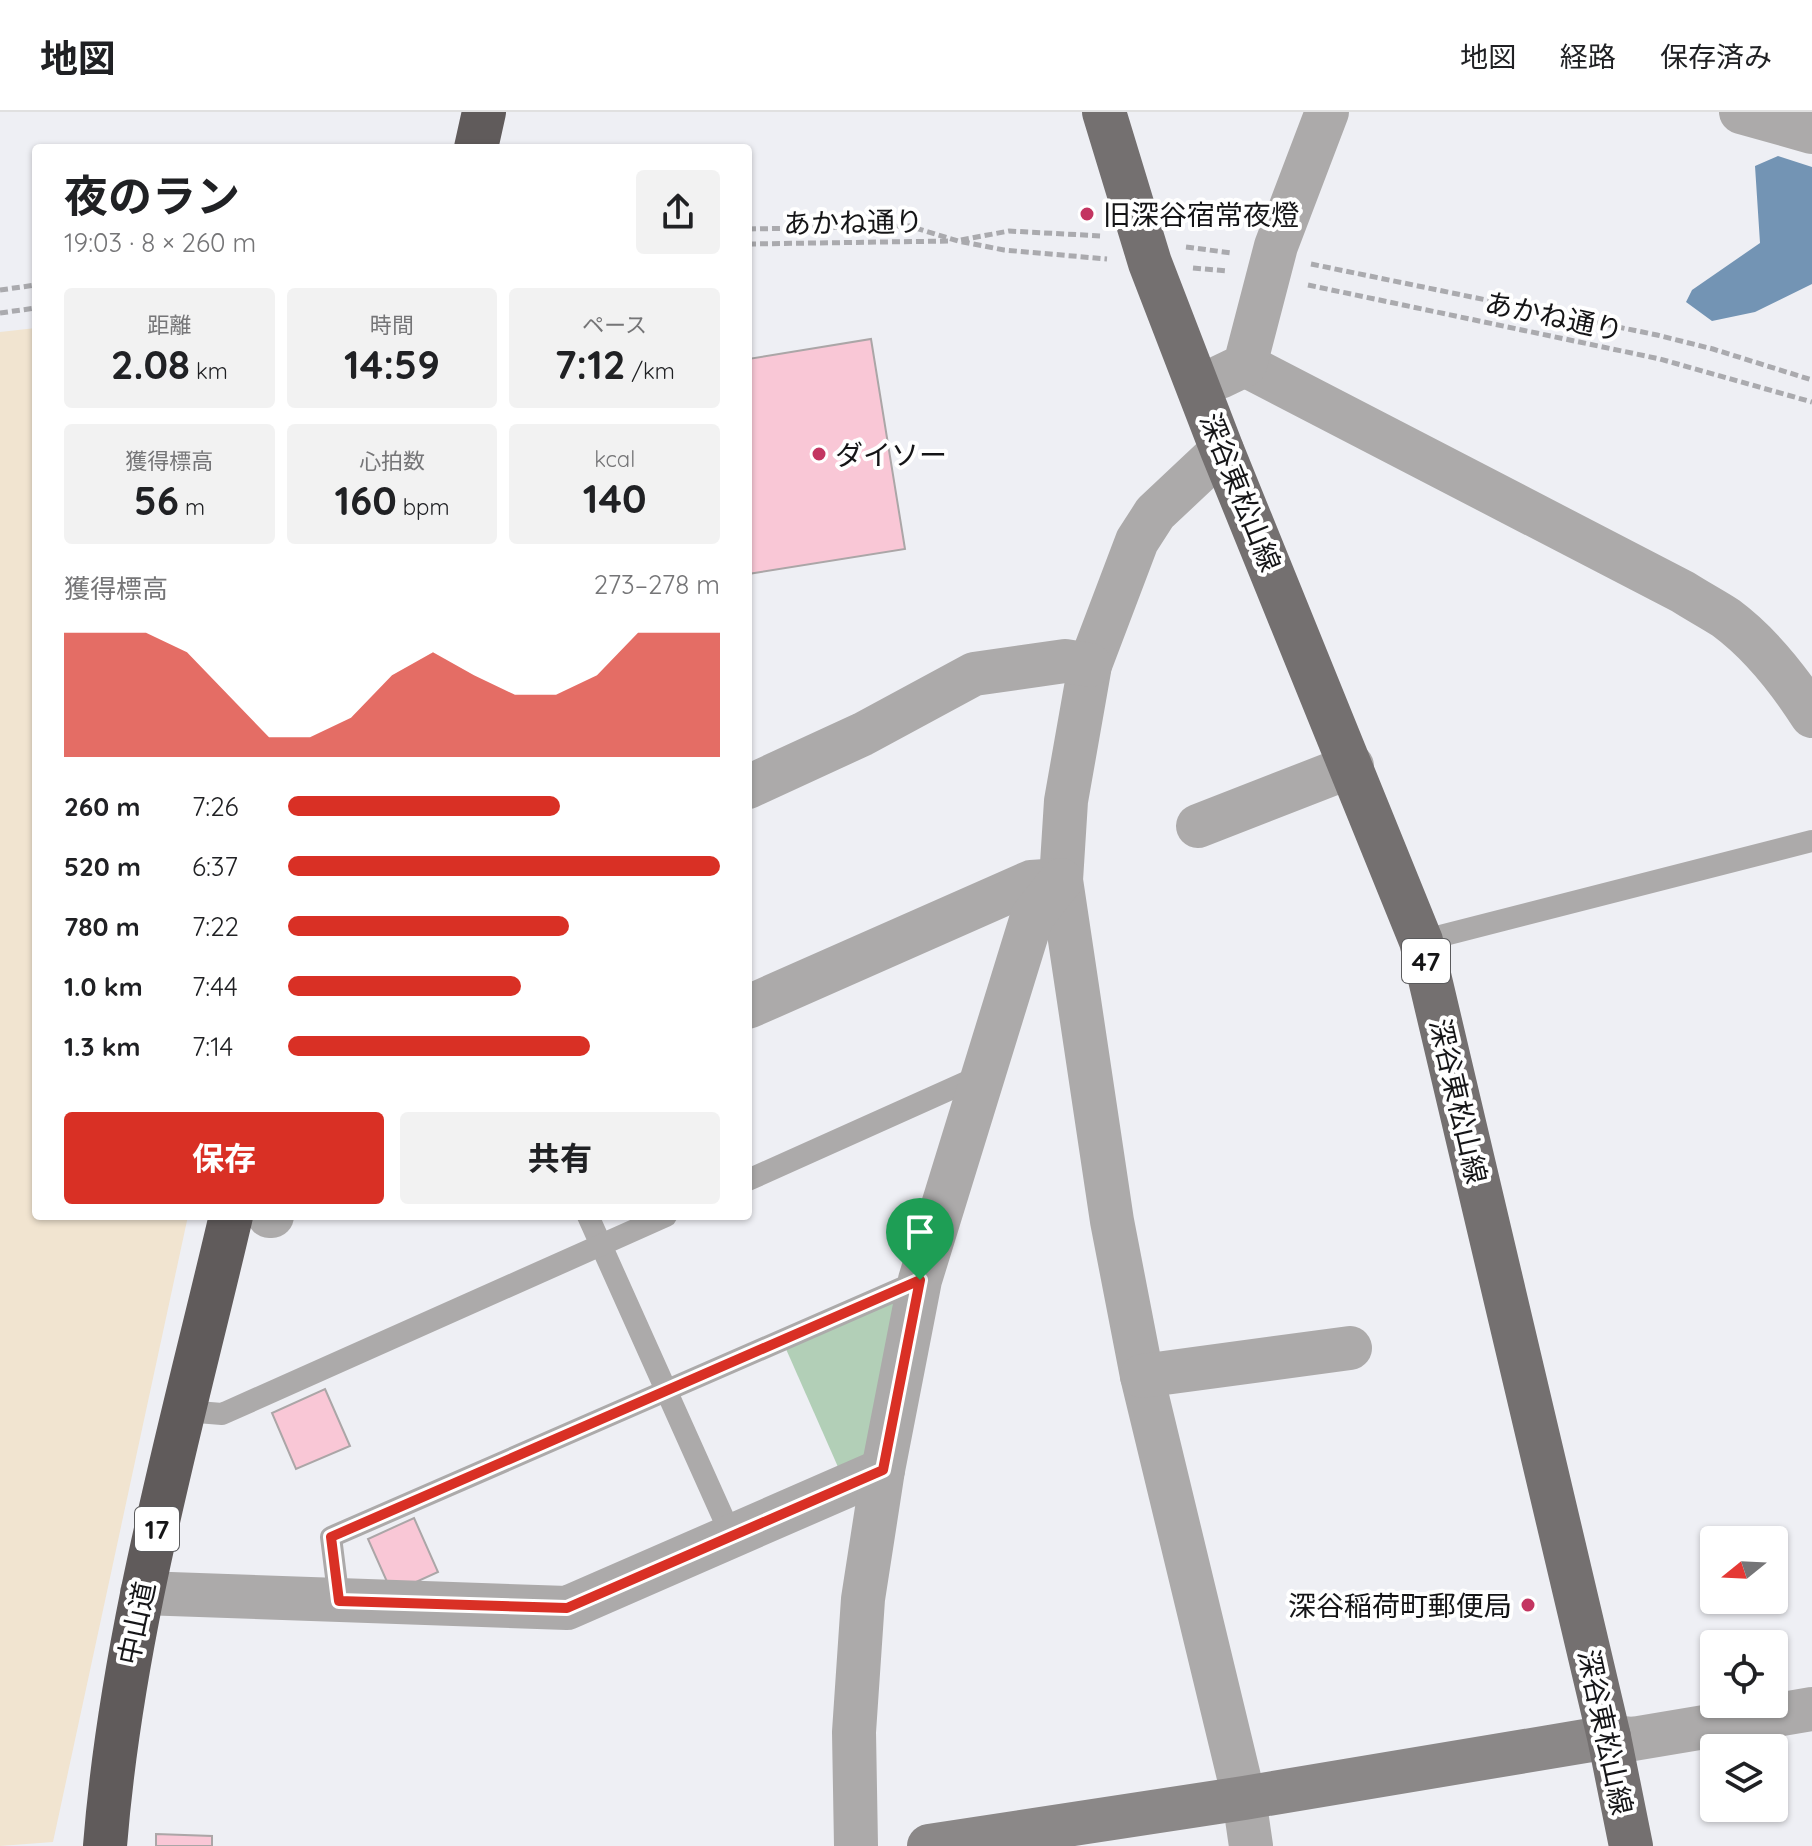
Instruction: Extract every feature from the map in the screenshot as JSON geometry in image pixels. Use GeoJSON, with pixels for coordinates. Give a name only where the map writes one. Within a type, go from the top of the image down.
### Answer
{"type":"FeatureCollection","features":[{"type":"Feature","properties":{"kind":"highway"},"geometry":{"type":"LineString","coordinates":[[477,144],[484,112]]}},
{"type":"Feature","properties":{"kind":"highway","name":"中山道"},"geometry":{"type":"LineString","coordinates":[[105,1846],[118,1718],[142,1593],[230,1220]]}},
{"type":"Feature","properties":{"kind":"main road","name":"深谷東松山線"},"geometry":{"type":"LineString","coordinates":[[1104,112],[1150,263],[1222,450],[1421,941],[1609,1737],[1631,1846]]}},
{"type":"Feature","properties":{"kind":"street"},"geometry":{"type":"LineString","coordinates":[[1199,387],[1245,365],[1276,246],[1327,112]]}},
{"type":"Feature","properties":{"kind":"street"},"geometry":{"type":"LineString","coordinates":[[1741,112],[1812,132]]}},
{"type":"Feature","properties":{"kind":"street"},"geometry":{"type":"LineString","coordinates":[[1245,365],[1683,592],[1727,619],[1767,656],[1793,686],[1812,716]]}},
{"type":"Feature","properties":{"kind":"street"},"geometry":{"type":"LineString","coordinates":[[1222,450],[1155,513],[1137,541],[1090,665],[1066,801],[1061,880],[1112,1221],[1142,1376],[1244,1798],[1251,1846]]}},
{"type":"Feature","properties":{"kind":"street"},"geometry":{"type":"LineString","coordinates":[[752,785],[863,734],[974,674],[1065,661],[1090,665]]}},
{"type":"Feature","properties":{"kind":"street"},"geometry":{"type":"LineString","coordinates":[[1198,826],[1352,766]]}},
{"type":"Feature","properties":{"kind":"street"},"geometry":{"type":"LineString","coordinates":[[752,1005],[1031,882],[1061,880]]}},
{"type":"Feature","properties":{"kind":"street"},"geometry":{"type":"LineString","coordinates":[[856,1846],[854,1732],[863,1599],[883,1470],[920,1280],[1032,917],[1061,880]]}},
{"type":"Feature","properties":{"kind":"street"},"geometry":{"type":"LineString","coordinates":[[1142,1376],[1350,1348]]}},
{"type":"Feature","properties":{"kind":"street"},"geometry":{"type":"LineString","coordinates":[[142,1593],[567,1608],[883,1470]]}},
{"type":"Feature","properties":{"kind":"street"},"geometry":{"type":"LineString","coordinates":[[929,1846],[1244,1798],[1609,1737],[1633,1739],[1812,1709]]}},
{"type":"Feature","properties":{"kind":"lane"},"geometry":{"type":"LineString","coordinates":[[1421,941],[1812,841]]}},
{"type":"Feature","properties":{"kind":"lane"},"geometry":{"type":"LineString","coordinates":[[752,1178],[982,1075]]}},
{"type":"Feature","properties":{"kind":"lane"},"geometry":{"type":"LineString","coordinates":[[590,1220],[731,1535]]}},
{"type":"Feature","properties":{"kind":"lane"},"geometry":{"type":"LineString","coordinates":[[185,1411],[222,1414],[657,1220]]}},
{"type":"Feature","properties":{"kind":"lane"},"geometry":{"type":"LineString","coordinates":[[339,1601],[331,1537],[920,1280]]}},
{"type":"Feature","properties":{"kind":"path","name":"あかね通り"},"geometry":{"type":"LineString","coordinates":[[752,229],[909,226],[958,241],[752,244]]}},
{"type":"Feature","properties":{"kind":"path","name":"あかね通り"},"geometry":{"type":"LineString","coordinates":[[1308,264],[1657,335],[1812,380]]}},
{"type":"Feature","properties":{"kind":"path","name":"あかね通り"},"geometry":{"type":"LineString","coordinates":[[1301,283],[1660,359],[1812,402]]}},
{"type":"Feature","properties":{"kind":"path"},"geometry":{"type":"LineString","coordinates":[[0,290],[32,286]]}},
{"type":"Feature","properties":{"kind":"path"},"geometry":{"type":"LineString","coordinates":[[0,313],[32,309]]}},
{"type":"Feature","properties":{"kind":"shaded area"},"geometry":{"type":"Polygon","coordinates":[[[32,328],[32,1220],[187,1220],[53,1842],[0,1846],[0,332],[32,328]]]}},
{"type":"Feature","properties":{"kind":"green space"},"geometry":{"type":"Polygon","coordinates":[[[894,1301],[880,1452],[842,1476],[786,1349],[894,1301]]]}},
{"type":"Feature","properties":{"kind":"water"},"geometry":{"type":"Polygon","coordinates":[[[1778,156],[1812,167],[1812,284],[1755,312],[1712,321],[1686,302],[1692,290],[1760,243],[1755,166],[1778,156]]]}},
{"type":"Feature","properties":{"kind":"building","name":"ダイソー"},"geometry":{"type":"Polygon","coordinates":[[[871,339],[905,549],[752,573],[752,358],[871,339]]]}},
{"type":"Feature","properties":{"kind":"building"},"geometry":{"type":"Polygon","coordinates":[[[325,1389],[350,1446],[296,1469],[272,1413],[325,1389]]]}},
{"type":"Feature","properties":{"kind":"building"},"geometry":{"type":"Polygon","coordinates":[[[414,1518],[438,1572],[392,1593],[368,1539],[414,1518]]]}},
{"type":"Feature","properties":{"kind":"building"},"geometry":{"type":"Polygon","coordinates":[[[156,1834],[212,1836],[212,1846],[156,1846],[156,1834]]]}},
{"type":"Feature","properties":{"kind":"place","name":"旧深谷宿常夜燈"},"geometry":{"type":"Point","coordinates":[1087,214]}},
{"type":"Feature","properties":{"kind":"place","name":"ダイソー"},"geometry":{"type":"Point","coordinates":[819,454]}},
{"type":"Feature","properties":{"kind":"place","name":"深谷稲荷町郵便局"},"geometry":{"type":"Point","coordinates":[1528,1605]}},
{"type":"Feature","properties":{"kind":"route"},"geometry":{"type":"LineString","coordinates":[[920,1280],[883,1470],[567,1608],[339,1601],[331,1537],[920,1280]]}}]}
